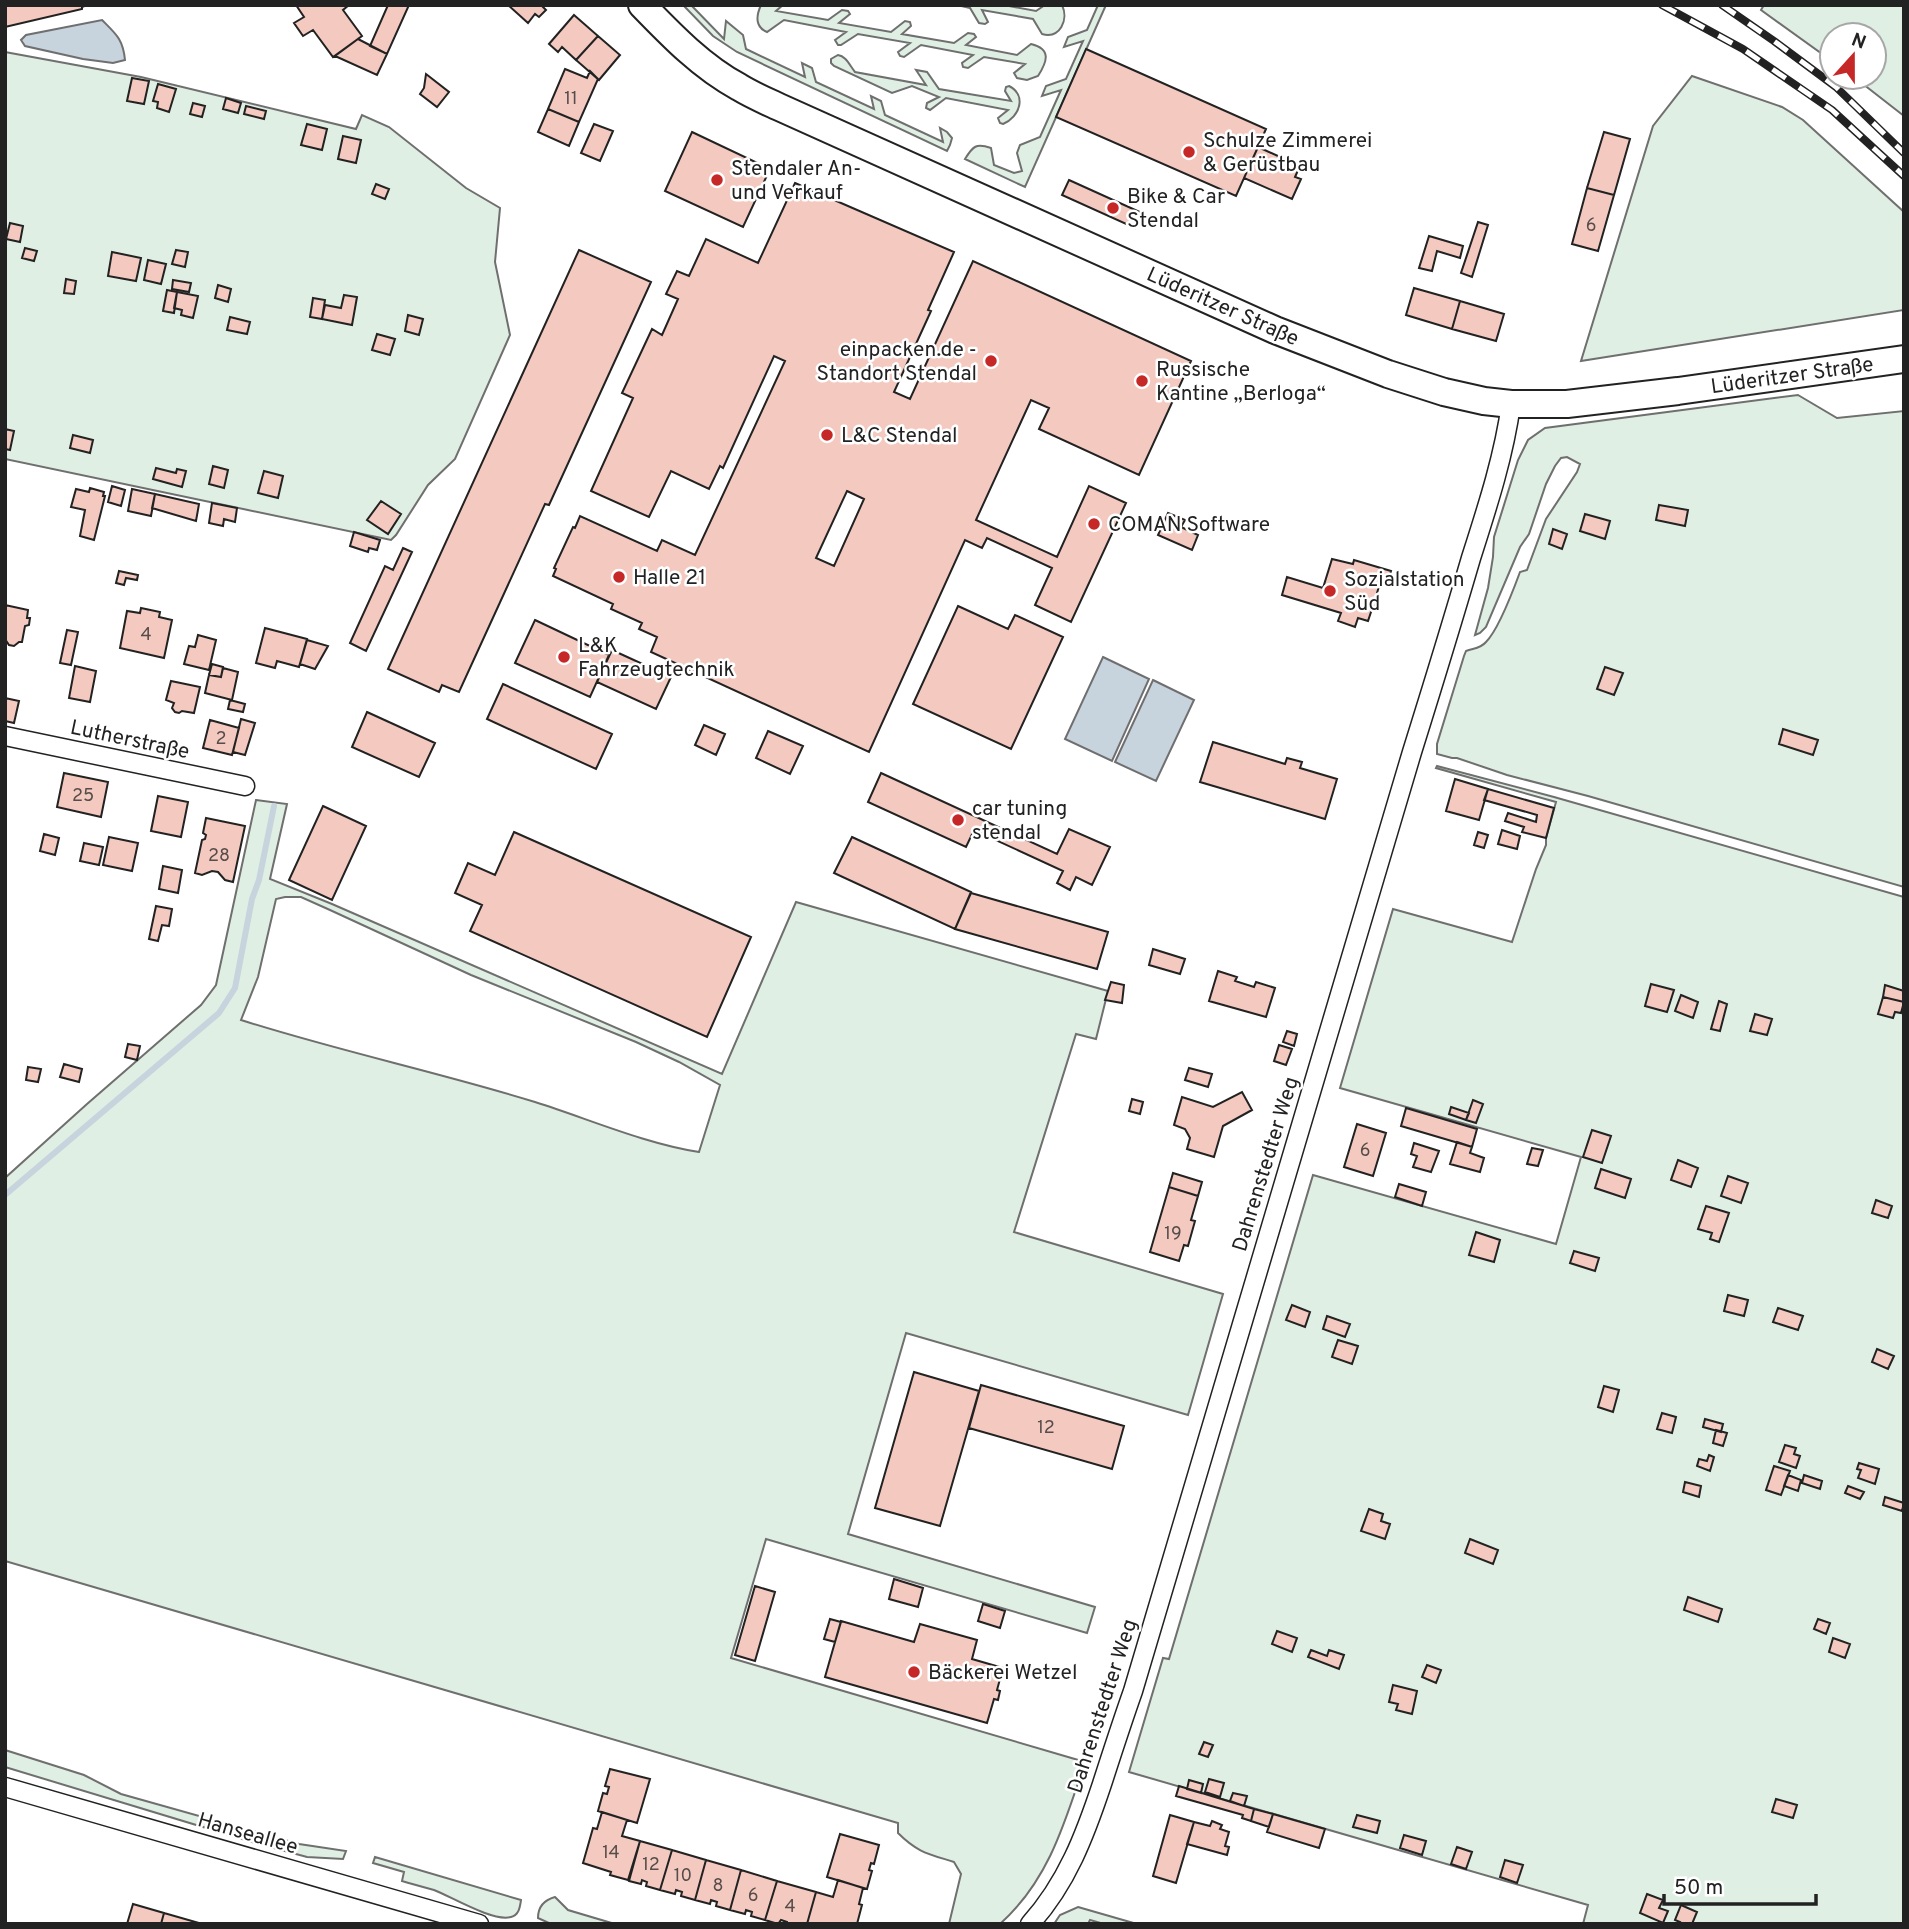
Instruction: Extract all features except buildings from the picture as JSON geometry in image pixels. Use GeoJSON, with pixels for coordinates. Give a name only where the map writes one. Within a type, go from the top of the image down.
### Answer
{"type":"FeatureCollection","features":[{"type":"Feature","properties":{"kind":"main road","name":"Lüderitzer Straße"},"geometry":{"type":"LineString","coordinates":[[642,5],[685,48],[714,71],[738,87],[779,107],[1275,330],[1444,392],[1511,404],[1567,404],[1904,359]]}},
{"type":"Feature","properties":{"kind":"street","name":"Dahrenstedter Weg"},"geometry":{"type":"LineString","coordinates":[[1030,1924],[1050,1901],[1072,1864],[1133,1690],[1404,777],[1488,504],[1506,437],[1511,404]]}},
{"type":"Feature","properties":{"kind":"street","name":"Lutherstraße"},"geometry":{"type":"LineString","coordinates":[[5,736],[245,786]]}},
{"type":"Feature","properties":{"kind":"street","name":"Hanseallee"},"geometry":{"type":"LineString","coordinates":[[5,1787],[479,1924]]}},
{"type":"Feature","properties":{"kind":"green space"},"geometry":{"type":"Polygon","coordinates":[[[683,5],[691,5],[724,39],[726,21],[743,35],[746,49],[805,77],[802,63],[812,68],[816,82],[874,109],[871,96],[881,101],[885,115],[943,142],[940,128],[952,138],[947,151],[737,52],[713,36],[683,5]]]}},
{"type":"Feature","properties":{"kind":"green space"},"geometry":{"type":"Polygon","coordinates":[[[761,5],[783,5],[776,11],[828,20],[842,10],[848,11],[850,14],[839,23],[891,32],[905,21],[910,22],[911,26],[902,34],[954,43],[968,33],[976,37],[966,45],[1017,55],[1031,44],[1042,49],[1046,57],[1038,76],[1027,80],[1017,78],[1014,73],[1025,64],[984,57],[968,68],[963,67],[962,63],[973,55],[921,45],[904,57],[898,52],[910,43],[858,34],[838,45],[835,40],[846,32],[784,20],[767,32],[760,27],[758,21],[761,5]]]}},
{"type":"Feature","properties":{"kind":"green space"},"geometry":{"type":"Polygon","coordinates":[[[957,5],[1004,5],[1036,11],[1045,5],[1062,5],[1064,17],[1058,31],[1048,35],[1042,34],[1033,19],[982,10],[988,22],[979,23],[970,8],[957,5]]]}},
{"type":"Feature","properties":{"kind":"green space"},"geometry":{"type":"Polygon","coordinates":[[[1098,5],[1106,5],[1025,187],[965,159],[975,147],[991,148],[994,165],[1014,173],[1022,171],[1017,153],[1020,145],[1040,137],[1061,90],[1042,96],[1046,86],[1066,79],[1083,41],[1064,47],[1068,37],[1087,30],[1098,5]]]}},
{"type":"Feature","properties":{"kind":"green space"},"geometry":{"type":"Polygon","coordinates":[[[1764,5],[1904,5],[1904,116],[1872,91],[1888,91],[1888,21],[1818,21],[1818,51],[1761,10],[1764,5]]]}},
{"type":"Feature","properties":{"kind":"green space"},"geometry":{"type":"Polygon","coordinates":[[[5,52],[141,77],[356,129],[362,115],[389,127],[466,188],[500,208],[495,262],[510,335],[455,459],[428,485],[391,540],[5,459],[5,52]]]}},
{"type":"Feature","properties":{"kind":"green space"},"geometry":{"type":"Polygon","coordinates":[[[838,55],[846,59],[855,72],[926,85],[916,70],[927,72],[939,89],[1011,101],[1005,91],[1009,86],[1018,95],[1019,106],[1014,116],[1003,124],[998,118],[1008,110],[946,98],[930,110],[926,108],[927,103],[939,97],[912,86],[892,93],[834,66],[831,59],[838,55]]]}},
{"type":"Feature","properties":{"kind":"green space"},"geometry":{"type":"Polygon","coordinates":[[[1692,76],[1782,107],[1803,120],[1904,212],[1904,310],[1581,361],[1653,126],[1692,76]]]}},
{"type":"Feature","properties":{"kind":"green space"},"geometry":{"type":"Polygon","coordinates":[[[1798,395],[1837,418],[1904,411],[1904,887],[1437,754],[1437,744],[1466,651],[1484,644],[1496,628],[1520,572],[1527,570],[1546,519],[1580,464],[1567,457],[1561,458],[1555,466],[1529,534],[1520,547],[1486,627],[1475,635],[1488,588],[1494,537],[1518,460],[1528,440],[1545,428],[1798,395]]]}},
{"type":"Feature","properties":{"kind":"green space"},"geometry":{"type":"Polygon","coordinates":[[[1437,766],[1904,897],[1904,1924],[1583,1924],[1588,1905],[1129,1772],[1163,1658],[1169,1659],[1313,1175],[1556,1244],[1581,1157],[1340,1088],[1393,909],[1512,942],[1546,845],[1556,802],[1436,768],[1437,766]]]}},
{"type":"Feature","properties":{"kind":"green space"},"geometry":{"type":"Polygon","coordinates":[[[256,800],[287,804],[270,879],[722,1074],[796,902],[1108,991],[1096,1039],[1076,1034],[1014,1232],[1223,1294],[1188,1415],[906,1333],[848,1534],[1095,1607],[1087,1633],[766,1539],[731,1658],[1085,1762],[1062,1828],[1043,1869],[1017,1907],[1000,1924],[949,1924],[961,1874],[954,1862],[924,1852],[905,1840],[898,1833],[898,1823],[5,1561],[5,1178],[201,1005],[216,985],[256,800]],[[301,897],[276,899],[258,977],[241,1020],[498,1091],[637,1137],[699,1152],[720,1085],[636,1042],[471,975],[301,897]]]}},
{"type":"Feature","properties":{"kind":"green space"},"geometry":{"type":"Polygon","coordinates":[[[5,1750],[84,1775],[121,1794],[299,1844],[346,1851],[343,1859],[307,1857],[259,1844],[5,1767],[5,1750]]]}},
{"type":"Feature","properties":{"kind":"green space"},"geometry":{"type":"Polygon","coordinates":[[[375,1857],[521,1900],[519,1910],[514,1916],[503,1918],[483,1912],[434,1890],[402,1881],[404,1872],[373,1863],[375,1857]]]}},
{"type":"Feature","properties":{"kind":"green space"},"geometry":{"type":"Polygon","coordinates":[[[555,1897],[568,1910],[615,1924],[551,1924],[538,1918],[542,1904],[555,1897]]]}},
{"type":"Feature","properties":{"kind":"green space"},"geometry":{"type":"Polygon","coordinates":[[[1078,1907],[1137,1924],[1104,1924],[1090,1920],[1088,1924],[1054,1924],[1060,1915],[1078,1907]]]}},
{"type":"Feature","properties":{"kind":"shaded area"},"geometry":{"type":"Polygon","coordinates":[[[102,20],[118,37],[125,60],[113,63],[83,59],[25,46],[21,40],[26,35],[102,20]]]}},
{"type":"Feature","properties":{"kind":"shaded area"},"geometry":{"type":"Polygon","coordinates":[[[1103,657],[1149,679],[1112,761],[1065,739],[1103,657]]]}},
{"type":"Feature","properties":{"kind":"shaded area"},"geometry":{"type":"Polygon","coordinates":[[[1153,680],[1194,700],[1156,781],[1115,762],[1153,680]]]}},
{"type":"Feature","properties":{"kind":"waterway"},"geometry":{"type":"LineString","coordinates":[[5,1195],[219,1013],[235,988],[274,806]]}},
{"type":"Feature","properties":{"kind":"railway"},"geometry":{"type":"LineString","coordinates":[[1662,5],[1743,49],[1832,110],[1904,176]]}},
{"type":"Feature","properties":{"kind":"railway"},"geometry":{"type":"LineString","coordinates":[[1722,5],[1836,87],[1904,153]]}},
{"type":"Feature","properties":{"kind":"place","name":"Schulze Zimmerei & Gerüstbau"},"geometry":{"type":"Point","coordinates":[1189,152]}},
{"type":"Feature","properties":{"kind":"place","name":"Stendaler An- und Verkauf"},"geometry":{"type":"Point","coordinates":[717,180]}},
{"type":"Feature","properties":{"kind":"place","name":"Bike & Car Stendal"},"geometry":{"type":"Point","coordinates":[1113,208]}},
{"type":"Feature","properties":{"kind":"place","name":"einpacken.de - Standort Stendal"},"geometry":{"type":"Point","coordinates":[991,361]}},
{"type":"Feature","properties":{"kind":"place","name":"Russische Kantine „Berloga“"},"geometry":{"type":"Point","coordinates":[1142,381]}},
{"type":"Feature","properties":{"kind":"place","name":"L&C Stendal"},"geometry":{"type":"Point","coordinates":[827,435]}},
{"type":"Feature","properties":{"kind":"place","name":"COMAN Software"},"geometry":{"type":"Point","coordinates":[1094,524]}},
{"type":"Feature","properties":{"kind":"place","name":"Halle 21"},"geometry":{"type":"Point","coordinates":[619,577]}},
{"type":"Feature","properties":{"kind":"place","name":"Sozialstation Süd"},"geometry":{"type":"Point","coordinates":[1330,591]}},
{"type":"Feature","properties":{"kind":"place","name":"L&K Fahrzeugtechnik"},"geometry":{"type":"Point","coordinates":[564,657]}},
{"type":"Feature","properties":{"kind":"place","name":"car tuning stendal"},"geometry":{"type":"Point","coordinates":[958,820]}},
{"type":"Feature","properties":{"kind":"place","name":"Bäckerei Wetzel"},"geometry":{"type":"Point","coordinates":[914,1672]}}]}
